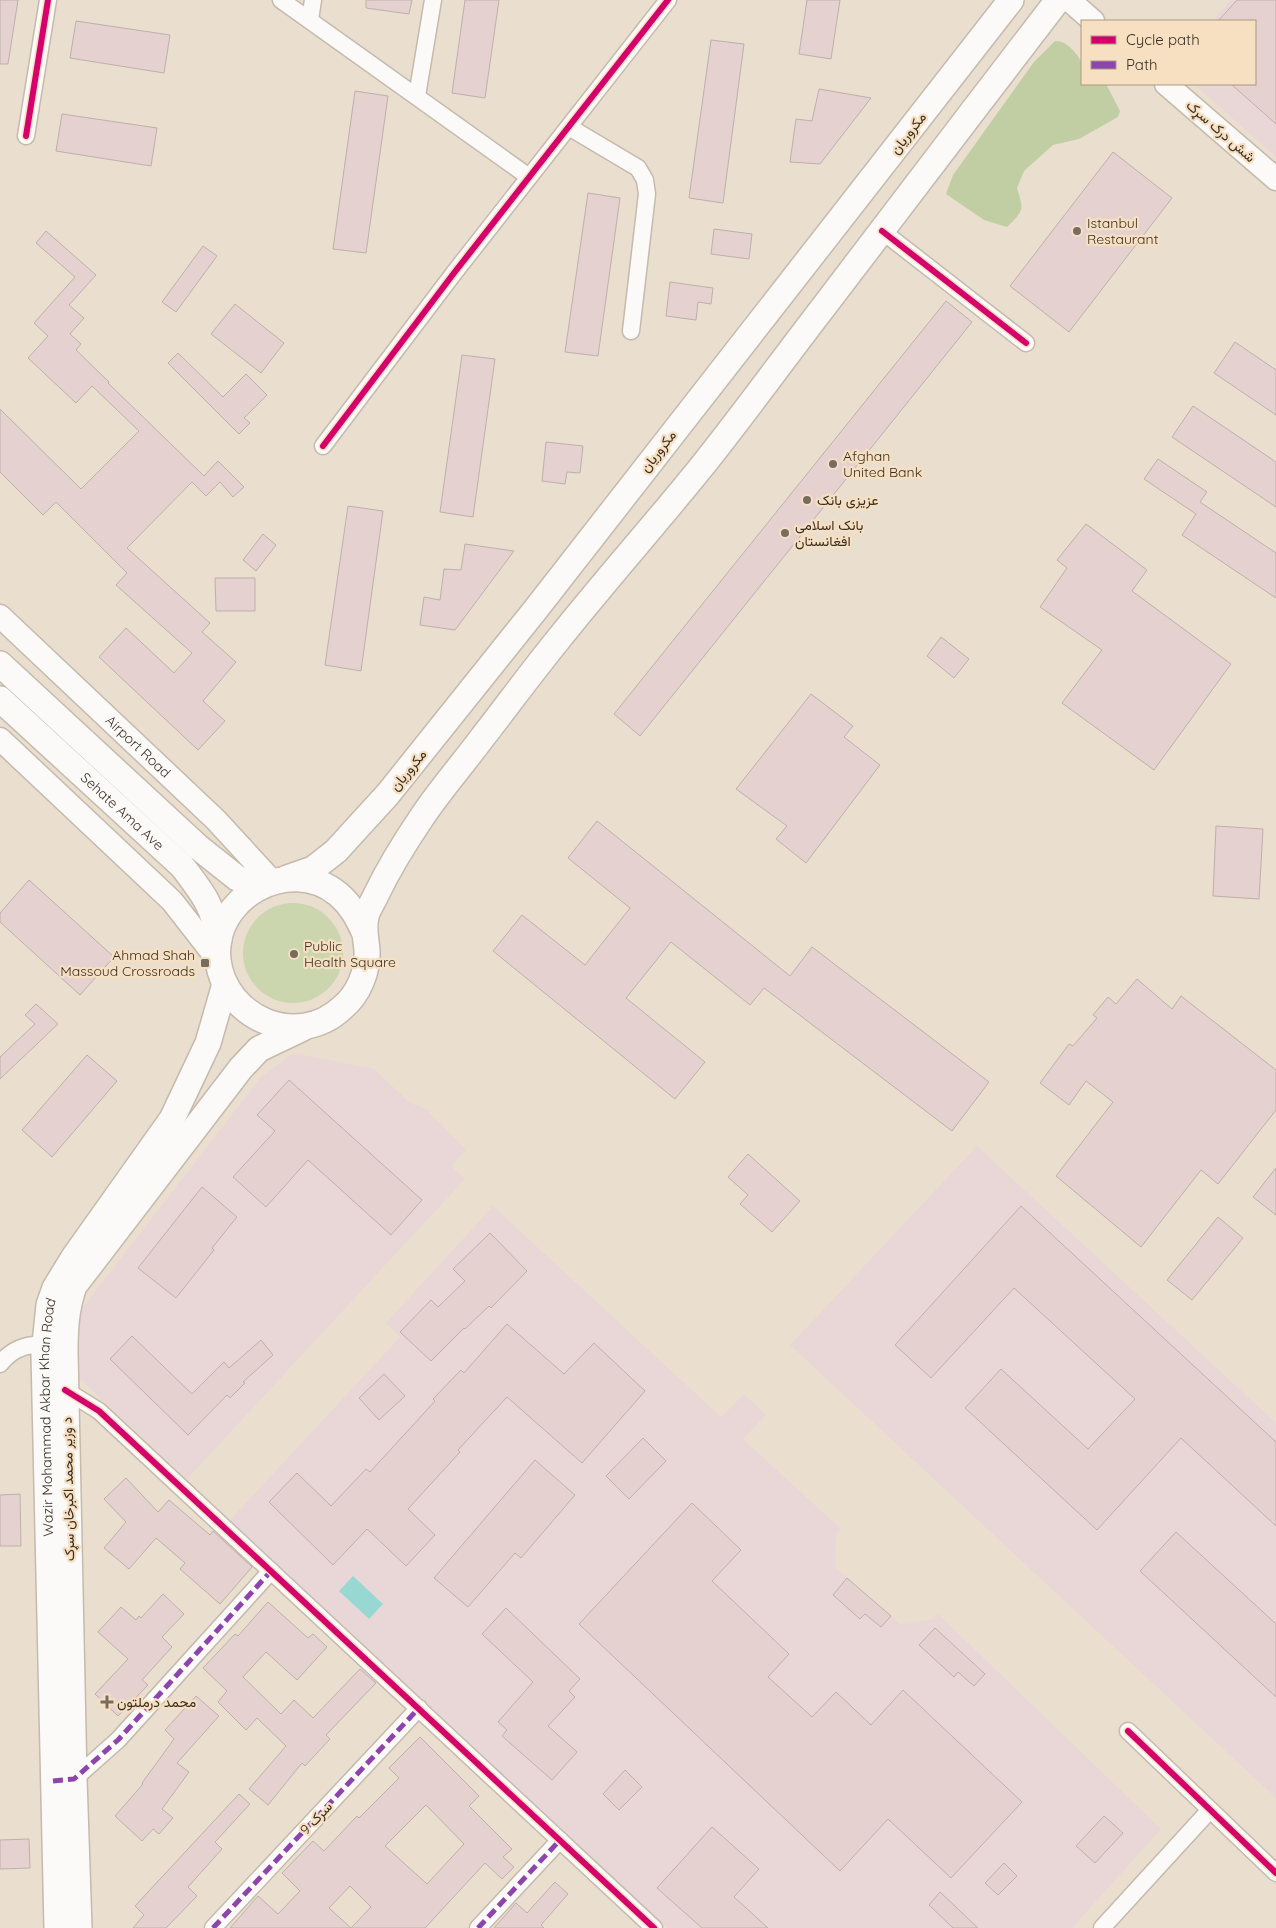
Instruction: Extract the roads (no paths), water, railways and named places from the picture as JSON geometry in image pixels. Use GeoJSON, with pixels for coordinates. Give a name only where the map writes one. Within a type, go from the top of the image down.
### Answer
{"type":"FeatureCollection","features":[{"type":"Feature","properties":{"kind":"main road","name":"مکروریان"},"geometry":{"type":"LineString","coordinates":[[272,882],[313,869],[336,851],[388,794],[536,609],[1011,0]]}},
{"type":"Feature","properties":{"kind":"main road"},"geometry":{"type":"LineString","coordinates":[[272,882],[241,899],[227,918],[219,950],[225,984],[239,1005],[259,1020],[283,1027],[308,1026],[327,1020],[343,1008],[356,992],[364,974],[367,954],[366,916],[388,871],[422,816],[557,640],[700,469],[1058,0]]}},
{"type":"Feature","properties":{"kind":"main road"},"geometry":{"type":"LineString","coordinates":[[1069,0],[1092,20]]}},
{"type":"Feature","properties":{"kind":"main road","name":"شش درک سړک"},"geometry":{"type":"LineString","coordinates":[[1167,85],[1276,179]]}},
{"type":"Feature","properties":{"kind":"main road","name":"Airport Road"},"geometry":{"type":"LineString","coordinates":[[0,616],[216,820],[272,882]]}},
{"type":"Feature","properties":{"kind":"main road"},"geometry":{"type":"LineString","coordinates":[[0,664],[198,847],[237,878],[272,882],[311,880],[335,891],[354,910],[365,934]]}},
{"type":"Feature","properties":{"kind":"main road","name":"Sehate Ama Ave"},"geometry":{"type":"LineString","coordinates":[[0,699],[182,866],[207,898],[216,920],[219,950]]}},
{"type":"Feature","properties":{"kind":"main road"},"geometry":{"type":"LineString","coordinates":[[0,739],[172,902],[219,950]]}},
{"type":"Feature","properties":{"kind":"main road","name":"Wazir Mohammad Akbar Khan Road"},"geometry":{"type":"LineString","coordinates":[[57,1928],[64,1780],[55,1344],[49,1305],[55,1288],[74,1257],[172,1119],[208,1043],[225,984]]}},
{"type":"Feature","properties":{"kind":"main road","name":"د وزیر محمد اکبرخان سړک"},"geometry":{"type":"LineString","coordinates":[[80,1928],[64,1780],[65,1390],[55,1344],[65,1321],[74,1286],[241,1068],[260,1049],[308,1026]]}},
{"type":"Feature","properties":{"kind":"street"},"geometry":{"type":"LineString","coordinates":[[26,136],[48,0]]}},
{"type":"Feature","properties":{"kind":"street"},"geometry":{"type":"LineString","coordinates":[[281,0],[529,177]]}},
{"type":"Feature","properties":{"kind":"street"},"geometry":{"type":"LineString","coordinates":[[310,20],[313,0]]}},
{"type":"Feature","properties":{"kind":"street"},"geometry":{"type":"LineString","coordinates":[[417,96],[433,0]]}},
{"type":"Feature","properties":{"kind":"street"},"geometry":{"type":"LineString","coordinates":[[323,446],[529,177],[668,0]]}},
{"type":"Feature","properties":{"kind":"street"},"geometry":{"type":"LineString","coordinates":[[569,126],[638,168],[645,180],[647,194],[632,331]]}},
{"type":"Feature","properties":{"kind":"street"},"geometry":{"type":"LineString","coordinates":[[882,231],[1026,343]]}},
{"type":"Feature","properties":{"kind":"street"},"geometry":{"type":"LineString","coordinates":[[0,1364],[12,1352],[30,1344],[55,1344]]}},
{"type":"Feature","properties":{"kind":"street"},"geometry":{"type":"LineString","coordinates":[[65,1390],[99,1411],[654,1928]]}},
{"type":"Feature","properties":{"kind":"street"},"geometry":{"type":"LineString","coordinates":[[64,1780],[118,1740],[271,1571]]}},
{"type":"Feature","properties":{"kind":"street","name":"سرک 9"},"geometry":{"type":"LineString","coordinates":[[213,1928],[419,1708]]}},
{"type":"Feature","properties":{"kind":"street"},"geometry":{"type":"LineString","coordinates":[[1128,1731],[1276,1873]]}},
{"type":"Feature","properties":{"kind":"street"},"geometry":{"type":"LineString","coordinates":[[1102,1928],[1209,1810]]}},
{"type":"Feature","properties":{"kind":"street"},"geometry":{"type":"LineString","coordinates":[[478,1928],[560,1840]]}},
{"type":"Feature","properties":{"kind":"water"},"geometry":{"type":"Polygon","coordinates":[[[353,1576],[383,1604],[369,1619],[339,1591],[353,1576]]]}},
{"type":"Feature","properties":{"kind":"place","name":"Istanbul Restaurant"},"geometry":{"type":"Point","coordinates":[1077,231]}},
{"type":"Feature","properties":{"kind":"place","name":"Afghan United Bank"},"geometry":{"type":"Point","coordinates":[833,464]}},
{"type":"Feature","properties":{"kind":"place","name":"عزیزی بانک"},"geometry":{"type":"Point","coordinates":[807,500]}},
{"type":"Feature","properties":{"kind":"place","name":"بانک اسلامی افغانستان"},"geometry":{"type":"Point","coordinates":[785,533]}},
{"type":"Feature","properties":{"kind":"place","name":"Public Health Square"},"geometry":{"type":"Point","coordinates":[294,954]}},
{"type":"Feature","properties":{"kind":"place","name":"Ahmad Shah Massoud Crossroads"},"geometry":{"type":"Point","coordinates":[205,963]}},
{"type":"Feature","properties":{"kind":"place","name":"محمد درملتون"},"geometry":{"type":"Point","coordinates":[107,1702]}}]}
